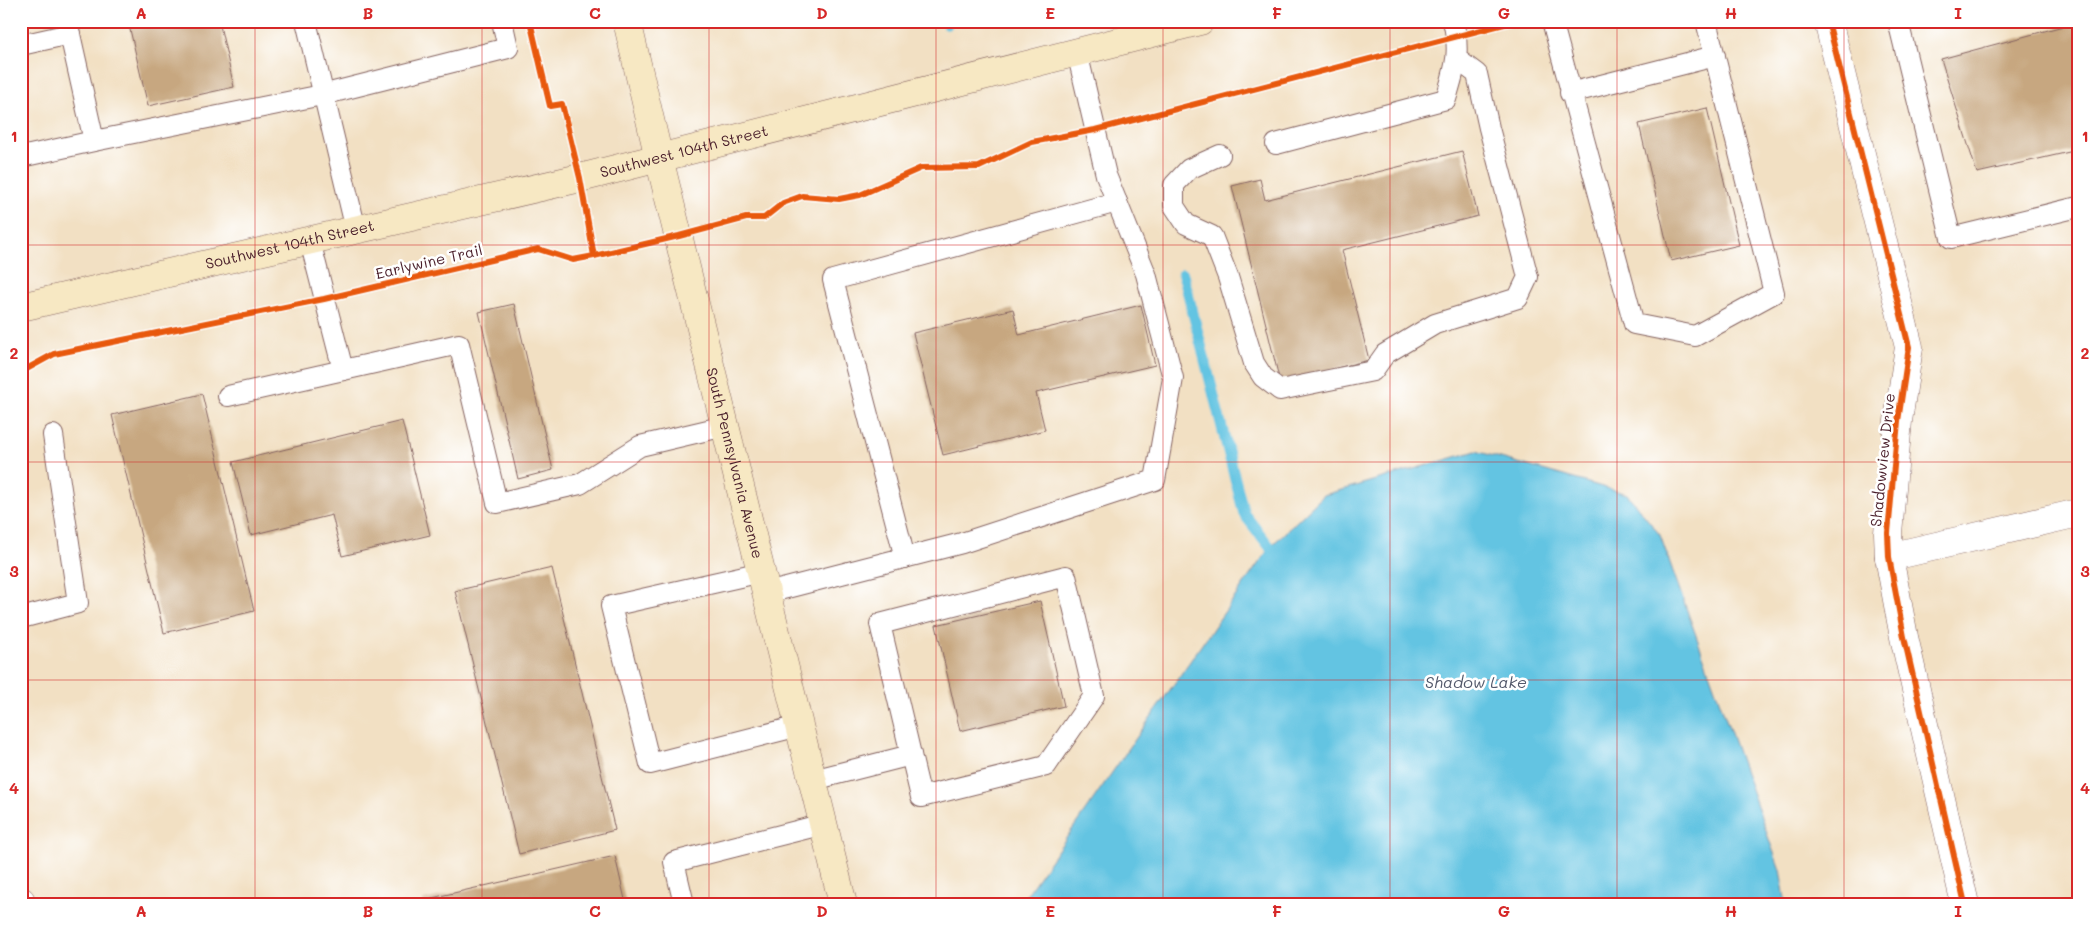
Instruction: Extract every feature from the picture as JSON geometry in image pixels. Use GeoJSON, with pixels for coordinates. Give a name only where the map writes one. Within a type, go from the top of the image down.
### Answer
{"type":"FeatureCollection","features":[{"type":"Feature","properties":{"kind":"main road","name":"South Pennsylvania Avenue"},"geometry":{"type":"LineString","coordinates":[[627,21],[658,158],[843,904]]}},
{"type":"Feature","properties":{"kind":"main road","name":"Southwest 104th Street"},"geometry":{"type":"LineString","coordinates":[[21,307],[310,241],[658,158],[1200,21]]}},
{"type":"Feature","properties":{"kind":"street","name":"Shadowview Drive"},"geometry":{"type":"LineString","coordinates":[[1828,21],[1909,347],[1898,420],[1888,533],[1889,557],[1904,637],[1965,904]]}},
{"type":"Feature","properties":{"kind":"street"},"geometry":{"type":"LineString","coordinates":[[1889,557],[2078,513]]}},
{"type":"Feature","properties":{"kind":"lane"},"geometry":{"type":"LineString","coordinates":[[306,21],[322,95],[356,230]]}},
{"type":"Feature","properties":{"kind":"lane"},"geometry":{"type":"LineString","coordinates":[[21,158],[94,141],[322,95],[508,48],[502,21]]}},
{"type":"Feature","properties":{"kind":"lane"},"geometry":{"type":"LineString","coordinates":[[1276,144],[1446,99],[1458,59],[1456,36],[1452,21]]}},
{"type":"Feature","properties":{"kind":"lane"},"geometry":{"type":"LineString","coordinates":[[1552,21],[1634,324],[1695,336],[1774,293],[1706,21]]}},
{"type":"Feature","properties":{"kind":"lane"},"geometry":{"type":"LineString","coordinates":[[1898,21],[1950,238],[2078,207]]}},
{"type":"Feature","properties":{"kind":"lane"},"geometry":{"type":"LineString","coordinates":[[21,44],[69,27],[94,141]]}},
{"type":"Feature","properties":{"kind":"lane"},"geometry":{"type":"LineString","coordinates":[[799,726],[650,764],[612,606],[764,583],[905,558],[962,543],[1155,480],[1173,378],[1146,274],[1106,175],[1077,52]]}},
{"type":"Feature","properties":{"kind":"lane"},"geometry":{"type":"LineString","coordinates":[[1570,93],[1714,56]]}},
{"type":"Feature","properties":{"kind":"lane"},"geometry":{"type":"LineString","coordinates":[[1220,155],[1189,170],[1174,185],[1174,206],[1186,224],[1212,236],[1228,277],[1254,363],[1263,377],[1280,390],[1373,371],[1385,354],[1435,324],[1518,298],[1528,277],[1489,128],[1477,74],[1458,59]]}},
{"type":"Feature","properties":{"kind":"lane"},"geometry":{"type":"LineString","coordinates":[[905,558],[833,280],[1117,202]]}},
{"type":"Feature","properties":{"kind":"lane"},"geometry":{"type":"LineString","coordinates":[[310,241],[342,370]]}},
{"type":"Feature","properties":{"kind":"lane"},"geometry":{"type":"LineString","coordinates":[[228,396],[458,344],[497,503],[580,484],[640,446],[726,426]]}},
{"type":"Feature","properties":{"kind":"lane"},"geometry":{"type":"LineString","coordinates":[[21,618],[78,603],[54,435]]}},
{"type":"Feature","properties":{"kind":"lane"},"geometry":{"type":"LineString","coordinates":[[1066,576],[1094,696],[1046,766],[920,797],[911,755],[880,624],[1066,576]]}},
{"type":"Feature","properties":{"kind":"lane"},"geometry":{"type":"LineString","coordinates":[[813,780],[911,755]]}},
{"type":"Feature","properties":{"kind":"lane"},"geometry":{"type":"LineString","coordinates":[[684,904],[674,862],[824,824]]}},
{"type":"Feature","properties":{"kind":"water","name":"Shadow Lake"},"geometry":{"type":"Polygon","coordinates":[[[1476,451],[1627,494],[1660,535],[1780,870],[1786,904],[1020,904],[1270,547],[1324,495],[1476,451]]]}},
{"type":"Feature","properties":{"kind":"building"},"geometry":{"type":"Polygon","coordinates":[[[128,21],[219,21],[234,87],[148,106],[128,21]]]}},
{"type":"Feature","properties":{"kind":"building"},"geometry":{"type":"Polygon","coordinates":[[[2078,22],[2078,150],[1977,173],[1941,59],[2078,22]]]}},
{"type":"Feature","properties":{"kind":"building"},"geometry":{"type":"Polygon","coordinates":[[[1707,108],[1739,245],[1671,261],[1639,124],[1707,108]]]}},
{"type":"Feature","properties":{"kind":"building"},"geometry":{"type":"Polygon","coordinates":[[[1462,151],[1478,216],[1342,250],[1369,360],[1280,382],[1232,186],[1260,179],[1265,200],[1462,151]]]}},
{"type":"Feature","properties":{"kind":"building"},"geometry":{"type":"Polygon","coordinates":[[[514,304],[553,470],[518,479],[479,312],[514,304]]]}},
{"type":"Feature","properties":{"kind":"building"},"geometry":{"type":"Polygon","coordinates":[[[1141,305],[1155,365],[1036,393],[1045,430],[943,455],[913,333],[1013,309],[1019,335],[1141,305]]]}},
{"type":"Feature","properties":{"kind":"building"},"geometry":{"type":"Polygon","coordinates":[[[202,394],[254,611],[164,633],[112,415],[202,394]]]}},
{"type":"Feature","properties":{"kind":"building"},"geometry":{"type":"Polygon","coordinates":[[[402,421],[430,535],[342,556],[332,515],[251,535],[233,462],[402,421]]]}},
{"type":"Feature","properties":{"kind":"building"},"geometry":{"type":"Polygon","coordinates":[[[552,568],[615,830],[519,854],[455,591],[552,568]]]}},
{"type":"Feature","properties":{"kind":"building"},"geometry":{"type":"Polygon","coordinates":[[[1040,601],[1064,706],[960,731],[936,625],[1040,601]]]}},
{"type":"Feature","properties":{"kind":"building"},"geometry":{"type":"Polygon","coordinates":[[[615,856],[626,904],[424,904],[423,900],[615,856]]]}},
{"type":"Feature","properties":{"kind":"waterway"},"geometry":{"type":"LineString","coordinates":[[1183,274],[1244,514],[1270,547],[1276,561]]}},
{"type":"Feature","properties":{"kind":"cycle path","name":"Earlywine Trail"},"geometry":{"type":"LineString","coordinates":[[21,372],[54,354],[324,299],[538,249],[573,260],[594,256],[580,178],[562,104],[550,106],[530,21]]}},
{"type":"Feature","properties":{"kind":"cycle path"},"geometry":{"type":"LineString","coordinates":[[594,256],[746,218],[764,218],[783,203],[802,196],[839,199],[860,195],[921,168],[979,167],[1032,142],[1095,130],[1516,21]]}},
{"type":"Feature","properties":{"kind":"cycle path"},"geometry":{"type":"LineString","coordinates":[[1828,21],[1909,347],[1898,421],[1888,533],[1889,557],[1904,637],[1965,904]]}}]}
